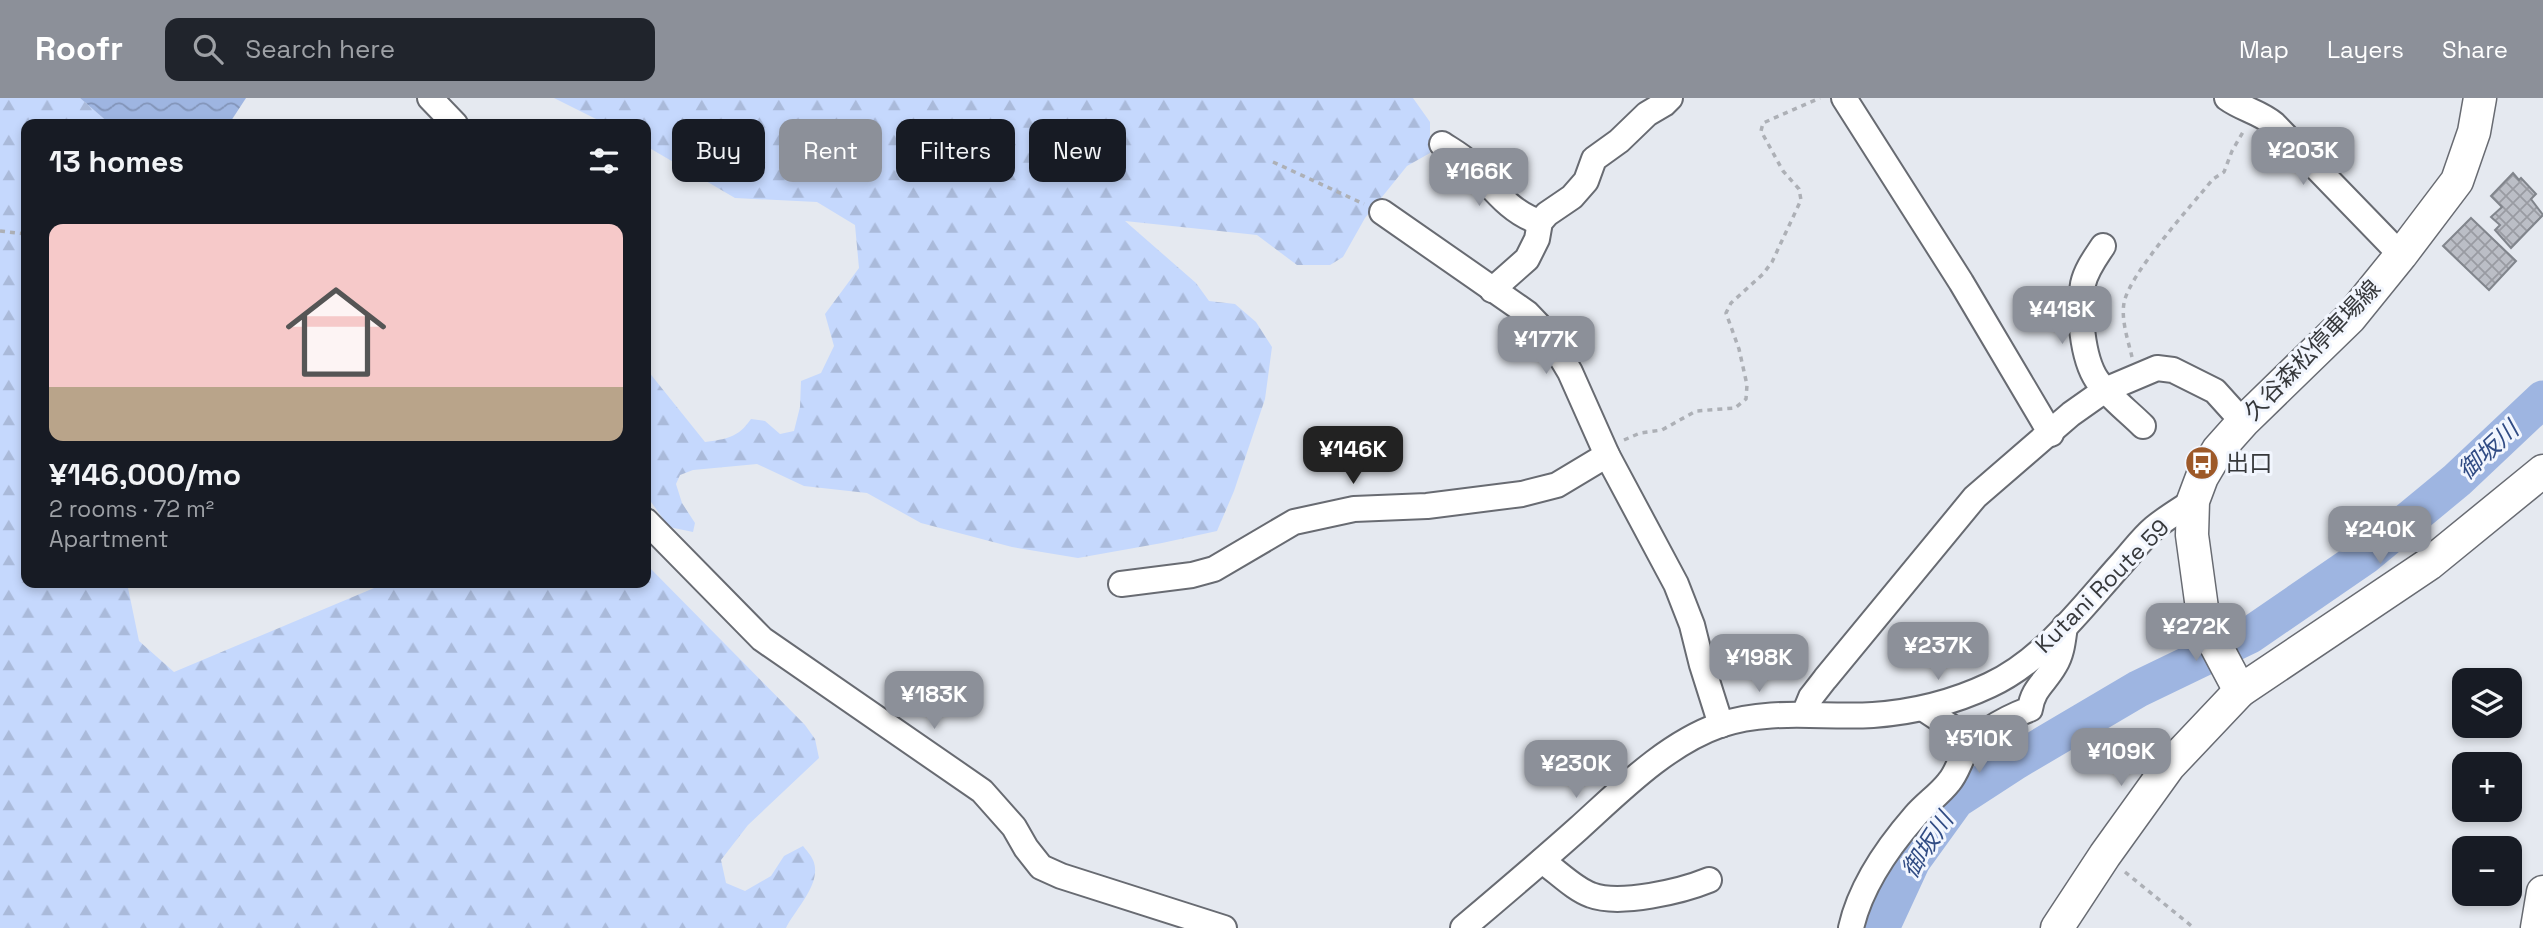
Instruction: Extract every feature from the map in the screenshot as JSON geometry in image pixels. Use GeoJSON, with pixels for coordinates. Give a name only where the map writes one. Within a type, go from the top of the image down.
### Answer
{"type":"FeatureCollection","features":[{"type":"Feature","properties":{"kind":"main road","name":"久谷森松停車場線"},"geometry":{"type":"LineString","coordinates":[[2237,685],[2204,623],[2192,535],[2193,501],[2202,477],[2218,450],[2243,422],[2350,318],[2457,181],[2474,132],[2480,98]]}},
{"type":"Feature","properties":{"kind":"main road"},"geometry":{"type":"LineString","coordinates":[[2057,928],[2169,766],[2237,685],[2429,564],[2543,471]]}},
{"type":"Feature","properties":{"kind":"main road"},"geometry":{"type":"LineString","coordinates":[[2537,928],[2543,892]]}},
{"type":"Feature","properties":{"kind":"street"},"geometry":{"type":"LineString","coordinates":[[430,98],[450,119]]}},
{"type":"Feature","properties":{"kind":"street"},"geometry":{"type":"LineString","coordinates":[[1492,290],[1527,259],[1537,239],[1540,222],[1572,197],[1586,181],[1594,159],[1670,98]]}},
{"type":"Feature","properties":{"kind":"street"},"geometry":{"type":"LineString","coordinates":[[1844,98],[1961,282],[2051,434]]}},
{"type":"Feature","properties":{"kind":"street"},"geometry":{"type":"LineString","coordinates":[[2227,98],[2239,107],[2264,116],[2274,124],[2401,255]]}},
{"type":"Feature","properties":{"kind":"street"},"geometry":{"type":"LineString","coordinates":[[1443,144],[1467,160],[1512,207],[1526,218],[1540,222]]}},
{"type":"Feature","properties":{"kind":"street"},"geometry":{"type":"LineString","coordinates":[[1382,212],[1527,313],[1548,335],[1570,372],[1607,455],[1676,584],[1692,625],[1721,725]]}},
{"type":"Feature","properties":{"kind":"street"},"geometry":{"type":"LineString","coordinates":[[2103,246],[2083,283],[2081,308],[2084,345],[2090,368],[2105,390],[2143,426]]}},
{"type":"Feature","properties":{"kind":"street"},"geometry":{"type":"LineString","coordinates":[[1804,714],[1811,697],[1825,678],[1975,497],[2071,414],[2105,390],[2157,368],[2173,370],[2215,391],[2243,422]]}},
{"type":"Feature","properties":{"kind":"street"},"geometry":{"type":"LineString","coordinates":[[1121,584],[1192,575],[1214,569],[1293,522],[1354,509],[1427,506],[1522,494],[1557,485],[1607,455]]}},
{"type":"Feature","properties":{"kind":"street","name":"Kutani Route 59"},"geometry":{"type":"LineString","coordinates":[[1463,928],[1623,789],[1668,753],[1699,734],[1721,725],[1756,717],[1804,714],[1872,715],[1924,709],[1993,684],[2027,662],[2065,626],[2152,529],[2193,501]]}},
{"type":"Feature","properties":{"kind":"street"},"geometry":{"type":"LineString","coordinates":[[651,526],[762,639],[982,791],[1014,827],[1041,867],[1060,876],[1224,928]]}},
{"type":"Feature","properties":{"kind":"street"},"geometry":{"type":"LineString","coordinates":[[1851,928],[1870,881],[1893,845],[1915,816],[1950,782],[1966,751],[2008,717],[2030,709],[2032,694],[2056,665],[2063,646],[2065,626]]}},
{"type":"Feature","properties":{"kind":"street"},"geometry":{"type":"LineString","coordinates":[[1924,709],[1974,742]]}},
{"type":"Feature","properties":{"kind":"street"},"geometry":{"type":"LineString","coordinates":[[1542,861],[1590,895],[1604,898],[1630,898],[1690,888],[1709,880]]}},
{"type":"Feature","properties":{"kind":"path"},"geometry":{"type":"LineString","coordinates":[[1607,455],[1627,438],[1662,430],[1696,411],[1735,408],[1746,400],[1747,385],[1739,349],[1726,313],[1731,303],[1763,274],[1772,262],[1801,200],[1799,189],[1783,171],[1761,131],[1763,123],[1770,119],[1820,98]]}},
{"type":"Feature","properties":{"kind":"path"},"geometry":{"type":"LineString","coordinates":[[2136,375],[2125,328],[2123,306],[2127,291],[2213,179],[2224,172],[2232,151],[2255,112]]}},
{"type":"Feature","properties":{"kind":"path"},"geometry":{"type":"LineString","coordinates":[[1272,162],[1382,212]]}},
{"type":"Feature","properties":{"kind":"path"},"geometry":{"type":"LineString","coordinates":[[0,231],[21,233]]}},
{"type":"Feature","properties":{"kind":"path"},"geometry":{"type":"LineString","coordinates":[[2105,855],[2194,928]]}},
{"type":"Feature","properties":{"kind":"green space"},"geometry":{"type":"Polygon","coordinates":[[[0,98],[80,98],[104,119],[21,119],[21,588],[128,588],[139,641],[174,672],[374,588],[651,588],[651,569],[805,725],[815,739],[819,758],[748,825],[721,860],[726,883],[745,891],[771,876],[784,856],[803,846],[813,860],[814,878],[807,896],[786,928],[0,928],[0,98]]]}},
{"type":"Feature","properties":{"kind":"green space"},"geometry":{"type":"Polygon","coordinates":[[[554,98],[1413,98],[1430,122],[1430,153],[1407,166],[1365,218],[1343,257],[1330,265],[1297,265],[1257,235],[1125,221],[1196,283],[1209,301],[1235,304],[1256,322],[1272,347],[1265,399],[1234,491],[1217,531],[1078,558],[1012,547],[921,523],[867,493],[804,486],[757,464],[693,470],[680,475],[676,484],[682,503],[695,523],[693,532],[669,527],[651,502],[651,375],[705,442],[731,436],[751,419],[765,421],[780,434],[794,431],[800,407],[801,381],[821,373],[834,346],[825,314],[859,268],[855,225],[817,202],[735,198],[708,182],[765,182],[765,119],[672,119],[672,161],[651,149],[651,119],[596,119],[554,98]]]}},
{"type":"Feature","properties":{"kind":"water"},"geometry":{"type":"Polygon","coordinates":[[[80,98],[246,98],[232,119],[104,119],[80,98]]]}},
{"type":"Feature","properties":{"kind":"building"},"geometry":{"type":"Polygon","coordinates":[[[2513,173],[2536,194],[2531,199],[2543,215],[2511,248],[2495,230],[2500,225],[2491,217],[2502,207],[2491,196],[2513,173]]]}},
{"type":"Feature","properties":{"kind":"building"},"geometry":{"type":"Polygon","coordinates":[[[2471,218],[2516,261],[2489,290],[2443,246],[2471,218]]]}},
{"type":"Feature","properties":{"kind":"waterway","name":"御坂川"},"geometry":{"type":"LineString","coordinates":[[1881,928],[1912,861],[1956,800],[2138,689],[2250,635],[2365,556],[2457,480],[2543,399]]}},
{"type":"Feature","properties":{"kind":"place","name":"出口"},"geometry":{"type":"Point","coordinates":[2202,463]}}]}
